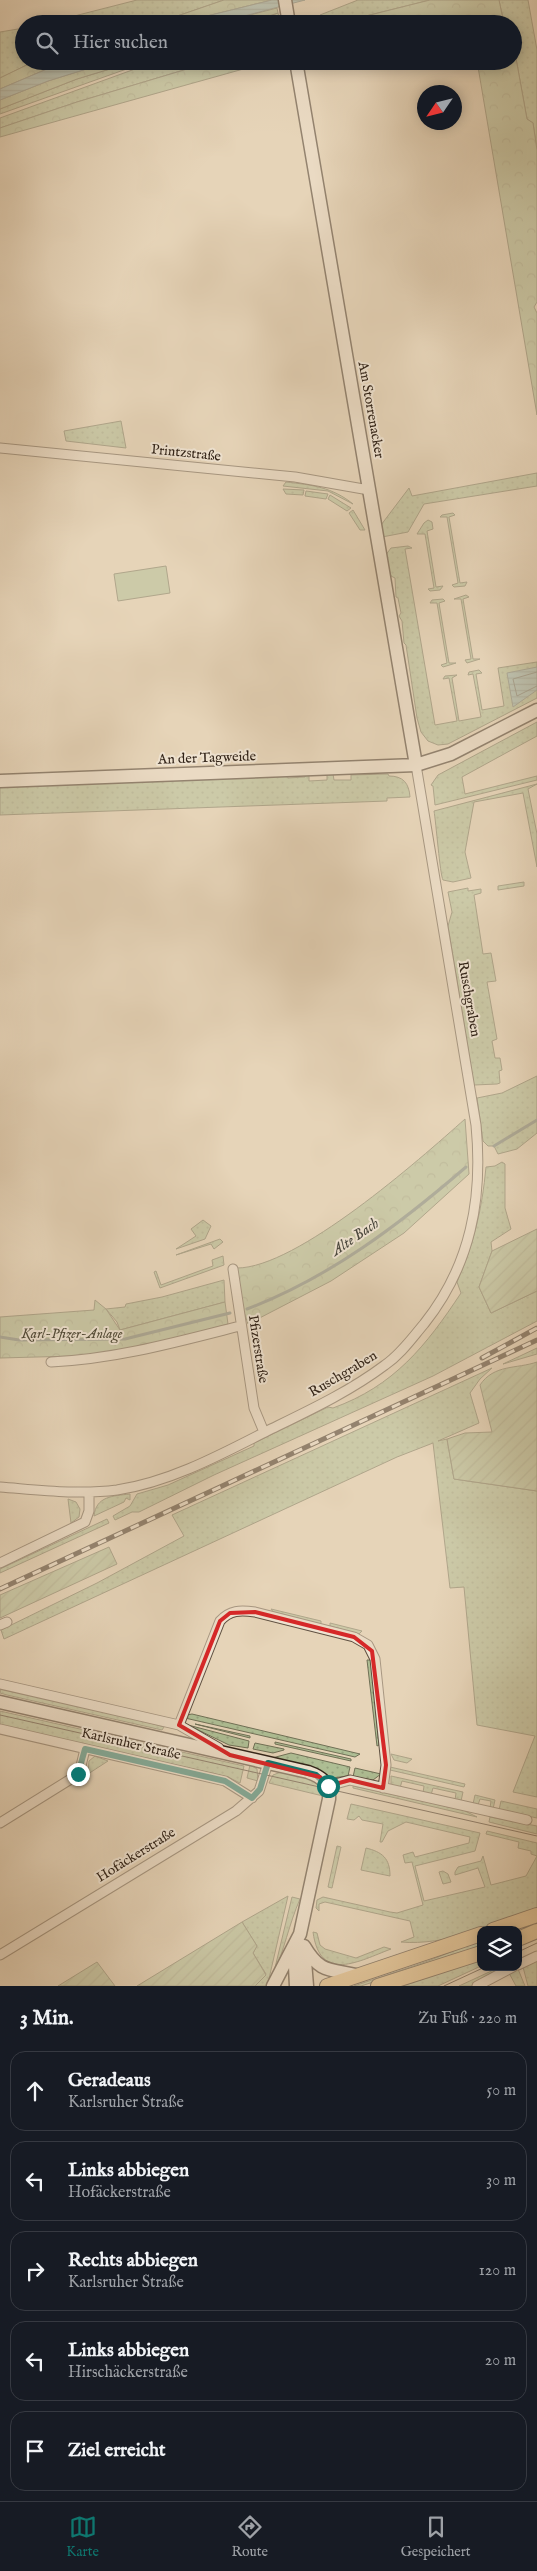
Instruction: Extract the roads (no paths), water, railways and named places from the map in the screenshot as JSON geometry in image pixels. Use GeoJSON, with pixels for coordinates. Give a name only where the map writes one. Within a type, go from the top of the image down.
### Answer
{"type":"FeatureCollection","features":[{"type":"Feature","properties":{"kind":"main road"},"geometry":{"type":"LineString","coordinates":[[505,1926],[537,1915]]}},
{"type":"Feature","properties":{"kind":"main road"},"geometry":{"type":"LineString","coordinates":[[522,1937],[537,1931]]}},
{"type":"Feature","properties":{"kind":"main road"},"geometry":{"type":"LineString","coordinates":[[328,1986],[477,1935]]}},
{"type":"Feature","properties":{"kind":"main road"},"geometry":{"type":"LineString","coordinates":[[378,1986],[477,1954]]}},
{"type":"Feature","properties":{"kind":"street","name":"Am Storrenacker"},"geometry":{"type":"LineString","coordinates":[[298,70],[416,765]]}},
{"type":"Feature","properties":{"kind":"street","name":"Printzstraße"},"geometry":{"type":"LineString","coordinates":[[0,448],[295,476],[369,490]]}},
{"type":"Feature","properties":{"kind":"street","name":"An der Tagweide"},"geometry":{"type":"LineString","coordinates":[[0,781],[416,765],[451,754],[537,710]]}},
{"type":"Feature","properties":{"kind":"street","name":"Ruschgraben"},"geometry":{"type":"LineString","coordinates":[[0,1487],[89,1493],[134,1487],[164,1479],[264,1432],[352,1387],[388,1363],[409,1343],[432,1314],[450,1284],[463,1259],[472,1227],[479,1167],[476,1125],[416,765]]}},
{"type":"Feature","properties":{"kind":"street","name":"Pfizerstraße"},"geometry":{"type":"LineString","coordinates":[[232,1269],[254,1408],[264,1432]]}},
{"type":"Feature","properties":{"kind":"street"},"geometry":{"type":"LineString","coordinates":[[51,1362],[91,1360],[127,1354],[240,1326]]}},
{"type":"Feature","properties":{"kind":"street"},"geometry":{"type":"LineString","coordinates":[[0,1563],[85,1522],[89,1516],[89,1493]]}},
{"type":"Feature","properties":{"kind":"street"},"geometry":{"type":"LineString","coordinates":[[179,1725],[220,1621],[230,1613],[241,1610],[255,1612],[354,1637],[368,1645],[375,1659],[386,1765],[383,1788]]}},
{"type":"Feature","properties":{"kind":"street","name":"Karlsruher Straße"},"geometry":{"type":"LineString","coordinates":[[0,1684],[179,1725],[230,1755]]}},
{"type":"Feature","properties":{"kind":"street","name":"Karlsruher Straße"},"geometry":{"type":"LineString","coordinates":[[0,1702],[316,1775],[328,1786]]}},
{"type":"Feature","properties":{"kind":"street","name":"Karlsruher Straße"},"geometry":{"type":"LineString","coordinates":[[0,1729],[225,1781],[252,1798]]}},
{"type":"Feature","properties":{"kind":"street"},"geometry":{"type":"LineString","coordinates":[[0,1823],[74,1778],[80,1770],[85,1749]]}},
{"type":"Feature","properties":{"kind":"street","name":"Hofäckerstraße"},"geometry":{"type":"LineString","coordinates":[[0,1955],[236,1810],[252,1798],[260,1789],[268,1763]]}},
{"type":"Feature","properties":{"kind":"street"},"geometry":{"type":"LineString","coordinates":[[296,1986],[300,1942],[328,1804],[328,1786],[350,1780],[527,1820]]}},
{"type":"Feature","properties":{"kind":"street"},"geometry":{"type":"LineString","coordinates":[[300,1942],[313,1960],[322,1968],[356,1975]]}},
{"type":"Feature","properties":{"kind":"street"},"geometry":{"type":"LineString","coordinates":[[273,1986],[300,1942]]}},
{"type":"Feature","properties":{"kind":"street"},"geometry":{"type":"LineString","coordinates":[[300,1942],[307,1986]]}},
{"type":"Feature","properties":{"kind":"street"},"geometry":{"type":"LineString","coordinates":[[522,1963],[537,1956]]}},
{"type":"Feature","properties":{"kind":"street"},"geometry":{"type":"LineString","coordinates":[[477,1986],[505,1971]]}},
{"type":"Feature","properties":{"kind":"water"},"geometry":{"type":"Polygon","coordinates":[[[272,0],[305,0],[248,15],[211,15],[272,0]]]}},
{"type":"Feature","properties":{"kind":"water"},"geometry":{"type":"Polygon","coordinates":[[[45,70],[83,70],[48,81],[0,100],[0,89],[45,70]]]}},
{"type":"Feature","properties":{"kind":"water"},"geometry":{"type":"Polygon","coordinates":[[[537,667],[537,690],[513,707],[507,673],[537,667]]]}},
{"type":"Feature","properties":{"kind":"waterway","name":"Alte Bach"},"geometry":{"type":"LineString","coordinates":[[494,1146],[537,1120]]}},
{"type":"Feature","properties":{"kind":"waterway","name":"Alte Bach"},"geometry":{"type":"LineString","coordinates":[[247,1309],[307,1282],[362,1248],[415,1209],[466,1167]]}},
{"type":"Feature","properties":{"kind":"waterway","name":"Alte Bach"},"geometry":{"type":"LineString","coordinates":[[0,1337],[19,1340],[125,1339],[230,1313]]}},
{"type":"Feature","properties":{"kind":"tram line"},"geometry":{"type":"LineString","coordinates":[[0,1715],[537,1836]]}},
{"type":"Feature","properties":{"kind":"tram line"},"geometry":{"type":"LineString","coordinates":[[522,1950],[537,1943]]}},
{"type":"Feature","properties":{"kind":"tram line"},"geometry":{"type":"LineString","coordinates":[[444,1986],[477,1971]]}},
{"type":"Feature","properties":{"kind":"railway"},"geometry":{"type":"LineString","coordinates":[[482,1358],[537,1328]]}},
{"type":"Feature","properties":{"kind":"railway"},"geometry":{"type":"LineString","coordinates":[[0,1589],[537,1340]]}},
{"type":"Feature","properties":{"kind":"park label","name":"Karl-Pfizer-Anlage"},"geometry":{"type":"Point","coordinates":[72,1334]}}]}
